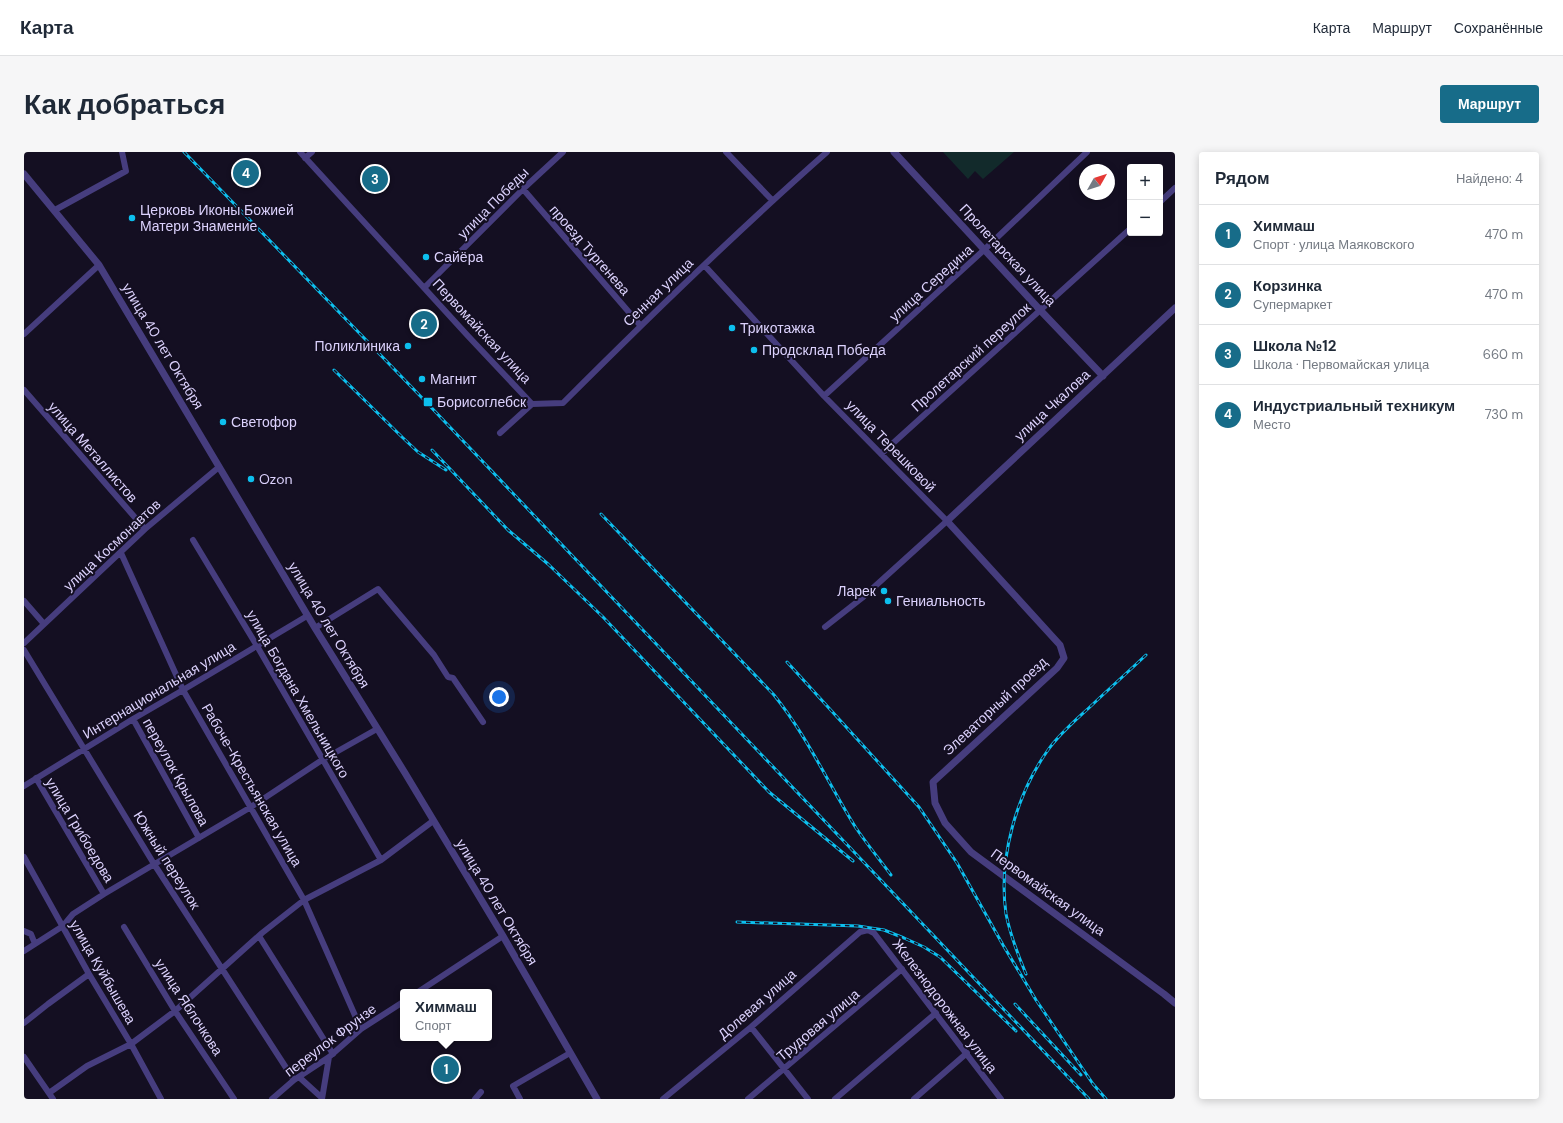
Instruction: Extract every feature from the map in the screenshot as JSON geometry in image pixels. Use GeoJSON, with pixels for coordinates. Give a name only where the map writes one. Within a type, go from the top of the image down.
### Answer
{"type":"FeatureCollection","features":[{"type":"Feature","properties":{"kind":"street"},"geometry":{"type":"LineString","coordinates":[[55,210],[126,171],[122,152]]}},
{"type":"Feature","properties":{"kind":"street","name":"Первомайская улица"},"geometry":{"type":"LineString","coordinates":[[300,152],[532,404]]}},
{"type":"Feature","properties":{"kind":"street"},"geometry":{"type":"LineString","coordinates":[[305,158],[312,152]]}},
{"type":"Feature","properties":{"kind":"street","name":"улица Победы"},"geometry":{"type":"LineString","coordinates":[[424,288],[523,189],[563,152]]}},
{"type":"Feature","properties":{"kind":"street"},"geometry":{"type":"LineString","coordinates":[[726,152],[772,200]]}},
{"type":"Feature","properties":{"kind":"street","name":"Сенная улица"},"geometry":{"type":"LineString","coordinates":[[532,404],[564,403],[640,326],[772,200],[827,152]]}},
{"type":"Feature","properties":{"kind":"street","name":"Пролетарская улица"},"geometry":{"type":"LineString","coordinates":[[894,152],[1103,376]]}},
{"type":"Feature","properties":{"kind":"street","name":"улица Середина"},"geometry":{"type":"LineString","coordinates":[[824,396],[985,249],[1087,152]]}},
{"type":"Feature","properties":{"kind":"street","name":"улица 40 лет Октября"},"geometry":{"type":"LineString","coordinates":[[24,174],[99,265],[307,616],[503,936],[596,1099]]}},
{"type":"Feature","properties":{"kind":"street"},"geometry":{"type":"LineString","coordinates":[[1162,200],[1175,188]]}},
{"type":"Feature","properties":{"kind":"street","name":"проезд Тургенева"},"geometry":{"type":"LineString","coordinates":[[523,189],[640,326]]}},
{"type":"Feature","properties":{"kind":"street","name":"Пролетарский переулок"},"geometry":{"type":"LineString","coordinates":[[881,454],[1127,232]]}},
{"type":"Feature","properties":{"kind":"street"},"geometry":{"type":"LineString","coordinates":[[24,334],[99,265]]}},
{"type":"Feature","properties":{"kind":"street","name":"улица Терешковой"},"geometry":{"type":"LineString","coordinates":[[704,265],[824,396],[947,521],[1060,645]]}},
{"type":"Feature","properties":{"kind":"street","name":"улица Чкалова"},"geometry":{"type":"LineString","coordinates":[[947,521],[1175,308]]}},
{"type":"Feature","properties":{"kind":"street","name":"улица Металлистов"},"geometry":{"type":"LineString","coordinates":[[24,390],[145,529]]}},
{"type":"Feature","properties":{"kind":"street"},"geometry":{"type":"LineString","coordinates":[[500,433],[532,404]]}},
{"type":"Feature","properties":{"kind":"street","name":"улица Космонавтов"},"geometry":{"type":"LineString","coordinates":[[24,643],[145,529],[219,466]]}},
{"type":"Feature","properties":{"kind":"street"},"geometry":{"type":"LineString","coordinates":[[825,627],[862,598],[947,521]]}},
{"type":"Feature","properties":{"kind":"street","name":"улица Богдана Хмельницкого"},"geometry":{"type":"LineString","coordinates":[[193,540],[257,646],[381,860]]}},
{"type":"Feature","properties":{"kind":"street","name":"Рабоче-Крестьянская улица"},"geometry":{"type":"LineString","coordinates":[[121,553],[183,690],[304,900],[361,1029]]}},
{"type":"Feature","properties":{"kind":"street"},"geometry":{"type":"LineString","coordinates":[[315,628],[378,589],[434,655],[448,677],[453,678],[483,722]]}},
{"type":"Feature","properties":{"kind":"street"},"geometry":{"type":"LineString","coordinates":[[24,601],[44,624]]}},
{"type":"Feature","properties":{"kind":"street","name":"Интернациональная улица"},"geometry":{"type":"LineString","coordinates":[[24,786],[132,719],[307,616]]}},
{"type":"Feature","properties":{"kind":"street","name":"Элеваторный проезд"},"geometry":{"type":"LineString","coordinates":[[933,782],[1057,668],[1064,658],[1060,645]]}},
{"type":"Feature","properties":{"kind":"street","name":"Южный переулок"},"geometry":{"type":"LineString","coordinates":[[24,650],[154,864],[296,1079],[322,1098]]}},
{"type":"Feature","properties":{"kind":"street","name":"переулок Крылова"},"geometry":{"type":"LineString","coordinates":[[132,719],[199,838]]}},
{"type":"Feature","properties":{"kind":"street"},"geometry":{"type":"LineString","coordinates":[[24,951],[63,926],[73,914],[104,894],[251,807],[322,760],[377,729]]}},
{"type":"Feature","properties":{"kind":"street","name":"улица Грибоедова"},"geometry":{"type":"LineString","coordinates":[[36,778],[104,894]]}},
{"type":"Feature","properties":{"kind":"street","name":"Первомайская улица"},"geometry":{"type":"LineString","coordinates":[[933,782],[934,803],[945,823],[971,852],[1175,1003]]}},
{"type":"Feature","properties":{"kind":"street"},"geometry":{"type":"LineString","coordinates":[[49,1093],[87,1066],[131,1044],[175,1011],[259,936],[304,900],[381,860],[433,821]]}},
{"type":"Feature","properties":{"kind":"street","name":"улица Куйбышева"},"geometry":{"type":"LineString","coordinates":[[24,857],[161,1099]]}},
{"type":"Feature","properties":{"kind":"street","name":"улица Яблочкова"},"geometry":{"type":"LineString","coordinates":[[124,927],[175,1011],[234,1099]]}},
{"type":"Feature","properties":{"kind":"street"},"geometry":{"type":"LineString","coordinates":[[24,930],[30,934],[35,944]]}},
{"type":"Feature","properties":{"kind":"street","name":"Железнодорожная улица"},"geometry":{"type":"LineString","coordinates":[[868,930],[874,933],[1000,1099]]}},
{"type":"Feature","properties":{"kind":"street","name":"Долевая улица"},"geometry":{"type":"LineString","coordinates":[[664,1099],[860,932],[868,930]]}},
{"type":"Feature","properties":{"kind":"street"},"geometry":{"type":"LineString","coordinates":[[259,936],[331,1056],[322,1098]]}},
{"type":"Feature","properties":{"kind":"street"},"geometry":{"type":"LineString","coordinates":[[423,989],[503,936]]}},
{"type":"Feature","properties":{"kind":"street","name":"Трудовая улица"},"geometry":{"type":"LineString","coordinates":[[748,1099],[902,969]]}},
{"type":"Feature","properties":{"kind":"street"},"geometry":{"type":"LineString","coordinates":[[24,1023],[89,974]]}},
{"type":"Feature","properties":{"kind":"street","name":"переулок Фрунзе"},"geometry":{"type":"LineString","coordinates":[[272,1099],[296,1079],[331,1056],[361,1029],[400,1004]]}},
{"type":"Feature","properties":{"kind":"street"},"geometry":{"type":"LineString","coordinates":[[835,1099],[936,1013]]}},
{"type":"Feature","properties":{"kind":"street"},"geometry":{"type":"LineString","coordinates":[[750,1027],[808,1099]]}},
{"type":"Feature","properties":{"kind":"street"},"geometry":{"type":"LineString","coordinates":[[520,1099],[513,1086],[570,1053]]}},
{"type":"Feature","properties":{"kind":"street"},"geometry":{"type":"LineString","coordinates":[[914,1099],[966,1053]]}},
{"type":"Feature","properties":{"kind":"street"},"geometry":{"type":"LineString","coordinates":[[24,1057],[53,1099]]}},
{"type":"Feature","properties":{"kind":"street"},"geometry":{"type":"LineString","coordinates":[[474,1099],[481,1092]]}},
{"type":"Feature","properties":{"kind":"green space"},"geometry":{"type":"Polygon","coordinates":[[[943,152],[1014,152],[983,179],[975,171],[968,179],[943,152]]]}},
{"type":"Feature","properties":{"kind":"railway"},"geometry":{"type":"LineString","coordinates":[[184,152],[427,403],[1089,1099]]}},
{"type":"Feature","properties":{"kind":"railway"},"geometry":{"type":"LineString","coordinates":[[334,370],[418,452],[446,470]]}},
{"type":"Feature","properties":{"kind":"railway"},"geometry":{"type":"LineString","coordinates":[[432,450],[508,530],[548,564],[603,617],[769,792],[853,861]]}},
{"type":"Feature","properties":{"kind":"railway"},"geometry":{"type":"LineString","coordinates":[[601,514],[774,695],[807,743],[856,828],[891,875]]}},
{"type":"Feature","properties":{"kind":"railway"},"geometry":{"type":"LineString","coordinates":[[1026,974],[1010,929],[1006,914],[1004,893],[1007,850],[1019,807],[1037,768],[1048,750],[1058,738],[1146,655]]}},
{"type":"Feature","properties":{"kind":"railway"},"geometry":{"type":"LineString","coordinates":[[787,662],[919,807],[957,863],[1036,1000],[1093,1084],[1106,1099]]}},
{"type":"Feature","properties":{"kind":"railway"},"geometry":{"type":"LineString","coordinates":[[737,922],[858,926],[884,930],[924,947],[940,957],[1016,1031]]}},
{"type":"Feature","properties":{"kind":"railway"},"geometry":{"type":"LineString","coordinates":[[1015,1004],[1081,1075]]}},
{"type":"Feature","properties":{"kind":"place","name":"Индустриальный техникум"},"geometry":{"type":"Point","coordinates":[246,173]}},
{"type":"Feature","properties":{"kind":"place","name":"Школа №12"},"geometry":{"type":"Point","coordinates":[375,179]}},
{"type":"Feature","properties":{"kind":"place","name":"Церковь Иконы Божией Матери Знамение"},"geometry":{"type":"Point","coordinates":[132,218]}},
{"type":"Feature","properties":{"kind":"place","name":"Сайёра"},"geometry":{"type":"Point","coordinates":[426,257]}},
{"type":"Feature","properties":{"kind":"place","name":"Корзинка"},"geometry":{"type":"Point","coordinates":[424,324]}},
{"type":"Feature","properties":{"kind":"place","name":"Трикотажка"},"geometry":{"type":"Point","coordinates":[732,328]}},
{"type":"Feature","properties":{"kind":"place","name":"Поликлиника"},"geometry":{"type":"Point","coordinates":[408,346]}},
{"type":"Feature","properties":{"kind":"place","name":"Продсклад Победа"},"geometry":{"type":"Point","coordinates":[754,350]}},
{"type":"Feature","properties":{"kind":"place","name":"Магнит"},"geometry":{"type":"Point","coordinates":[422,379]}},
{"type":"Feature","properties":{"kind":"place","name":"Борисоглебск"},"geometry":{"type":"Point","coordinates":[428,402]}},
{"type":"Feature","properties":{"kind":"place","name":"Светофор"},"geometry":{"type":"Point","coordinates":[223,422]}},
{"type":"Feature","properties":{"kind":"place","name":"Ozon"},"geometry":{"type":"Point","coordinates":[251,479]}},
{"type":"Feature","properties":{"kind":"place","name":"Ларек"},"geometry":{"type":"Point","coordinates":[884,591]}},
{"type":"Feature","properties":{"kind":"place","name":"Гениальность"},"geometry":{"type":"Point","coordinates":[888,601]}},
{"type":"Feature","properties":{"kind":"place","name":"Химмаш"},"geometry":{"type":"Point","coordinates":[446,1069]}}]}
